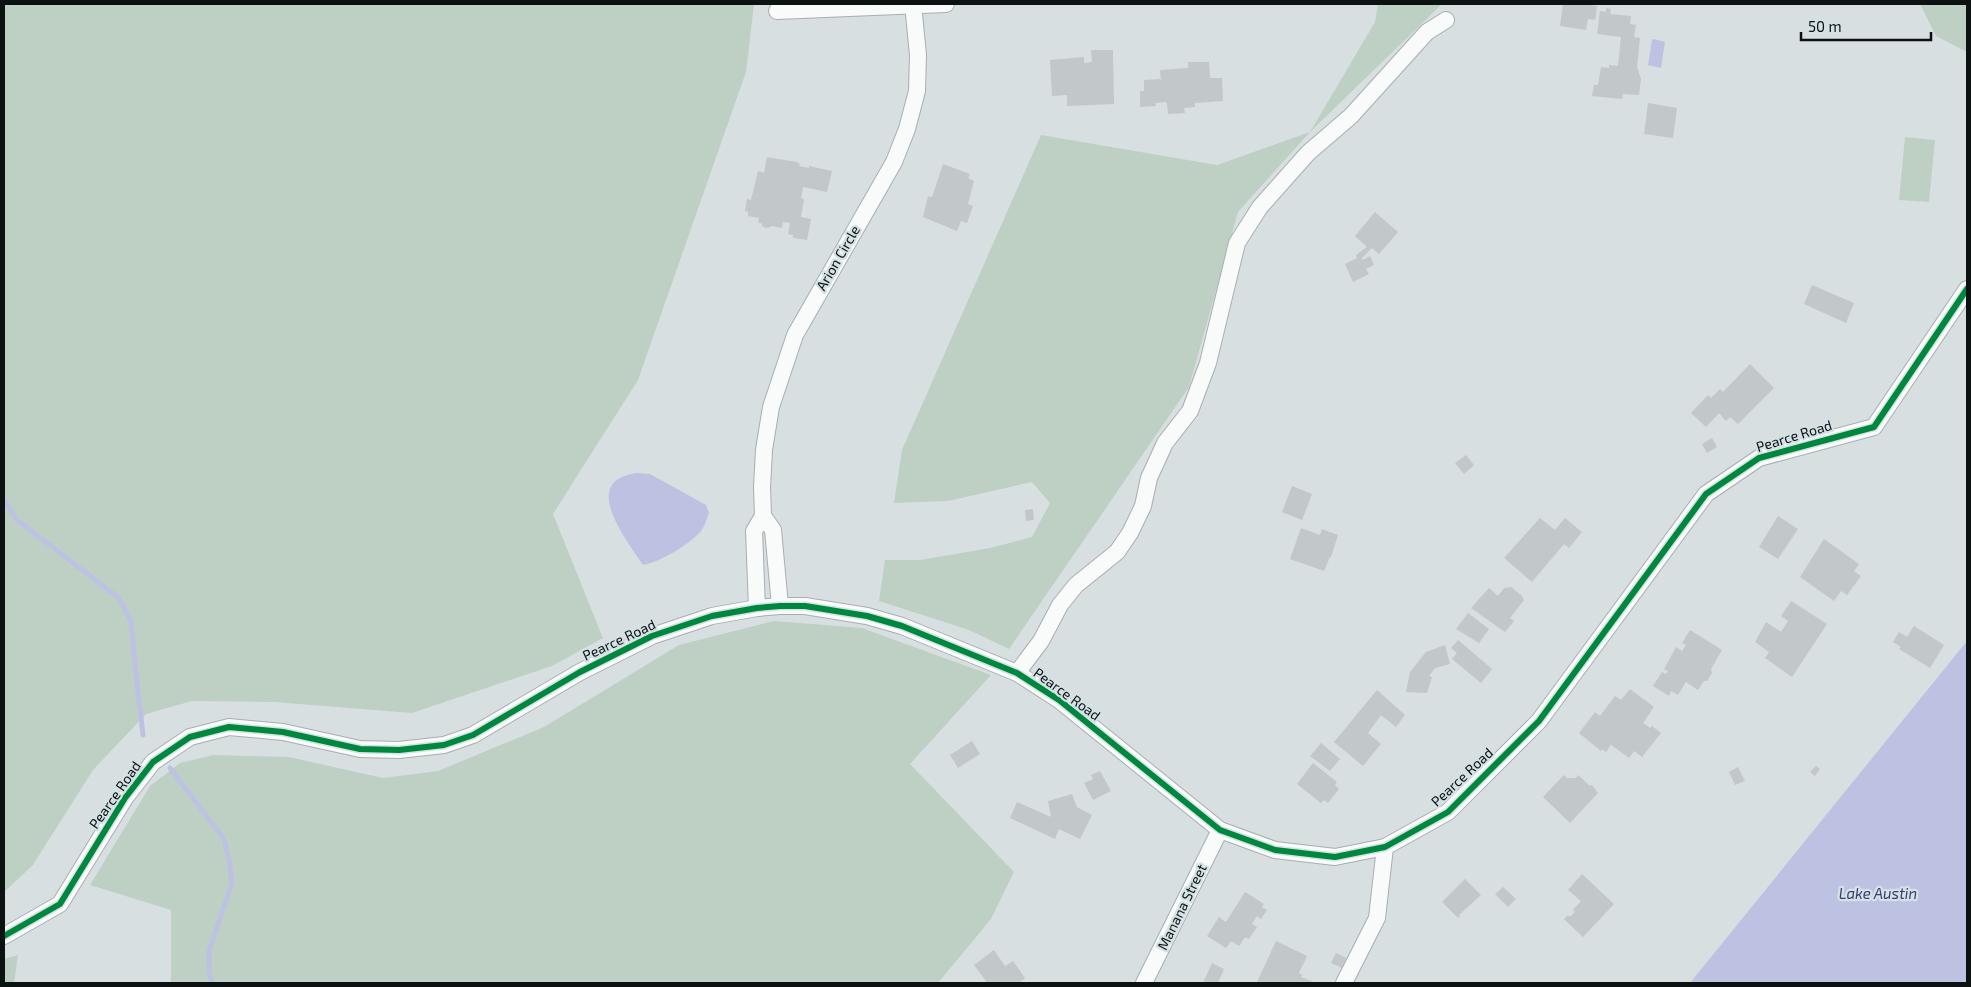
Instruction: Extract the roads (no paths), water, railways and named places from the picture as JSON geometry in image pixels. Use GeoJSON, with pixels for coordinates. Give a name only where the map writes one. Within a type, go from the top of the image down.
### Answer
{"type":"FeatureCollection","features":[{"type":"Feature","properties":{"kind":"street"},"geometry":{"type":"LineString","coordinates":[[777,10],[946,4]]}},
{"type":"Feature","properties":{"kind":"street","name":"Arion Circle"},"geometry":{"type":"LineString","coordinates":[[757,608],[754,531],[763,516],[764,450],[771,408],[795,335],[894,162],[907,129],[917,91],[918,55],[913,5]]}},
{"type":"Feature","properties":{"kind":"street"},"geometry":{"type":"LineString","coordinates":[[1017,673],[1041,641],[1065,598],[1076,585],[1118,552],[1130,533],[1143,506],[1149,478],[1165,443],[1190,411],[1208,363],[1237,243],[1260,208],[1308,153],[1351,116],[1427,32],[1446,20]]}},
{"type":"Feature","properties":{"kind":"street","name":"Pearce Road"},"geometry":{"type":"LineString","coordinates":[[4,936],[60,904],[130,791],[153,762],[190,737],[229,727],[282,732],[360,749],[399,750],[444,745],[473,735],[580,672],[652,636],[712,616],[780,606],[813,607],[867,616],[902,626],[1017,673],[1059,700],[1220,830],[1275,850],[1335,857],[1385,847],[1448,812],[1539,721],[1706,494],[1759,458],[1874,427],[1967,289]]}},
{"type":"Feature","properties":{"kind":"street","name":"Arion Circle"},"geometry":{"type":"LineString","coordinates":[[763,516],[774,530],[780,606]]}},
{"type":"Feature","properties":{"kind":"street","name":"Manana Street"},"geometry":{"type":"LineString","coordinates":[[1144,983],[1220,830]]}},
{"type":"Feature","properties":{"kind":"street"},"geometry":{"type":"LineString","coordinates":[[1344,983],[1377,918],[1385,847]]}},
{"type":"Feature","properties":{"kind":"water"},"geometry":{"type":"Polygon","coordinates":[[[1652,40],[1665,42],[1661,68],[1648,65],[1652,40]]]}},
{"type":"Feature","properties":{"kind":"water"},"geometry":{"type":"Polygon","coordinates":[[[636,473],[650,474],[706,505],[709,513],[702,529],[689,542],[666,557],[643,565],[618,526],[609,504],[609,493],[614,482],[636,473]]]}},
{"type":"Feature","properties":{"kind":"water","name":"Lake Austin"},"geometry":{"type":"Polygon","coordinates":[[[1967,641],[1967,983],[1690,983],[1967,641]]]}},
{"type":"Feature","properties":{"kind":"waterway"},"geometry":{"type":"LineString","coordinates":[[4,500],[17,520],[119,598],[131,621],[143,735]]}},
{"type":"Feature","properties":{"kind":"waterway"},"geometry":{"type":"LineString","coordinates":[[170,768],[224,839],[229,859],[232,883],[209,951],[209,971],[212,983]]}}]}
